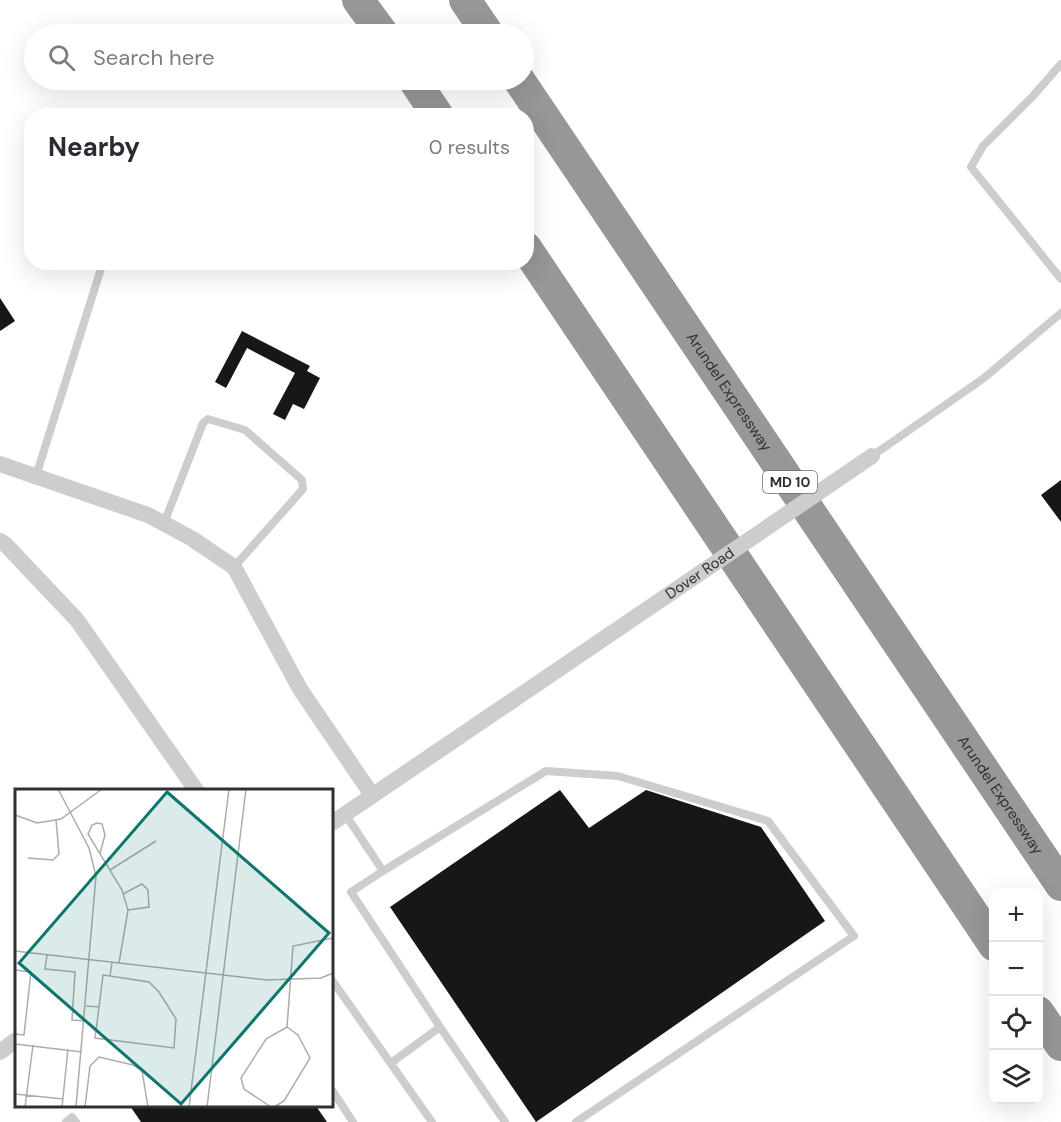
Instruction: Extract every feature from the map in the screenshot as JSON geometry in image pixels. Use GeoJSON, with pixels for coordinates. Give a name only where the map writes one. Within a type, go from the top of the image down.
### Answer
{"type":"FeatureCollection","features":[{"type":"Feature","properties":{"kind":"highway"},"geometry":{"type":"LineString","coordinates":[[359,0],[377,24]]}},
{"type":"Feature","properties":{"kind":"highway"},"geometry":{"type":"LineString","coordinates":[[465,0],[481,24]]}},
{"type":"Feature","properties":{"kind":"highway"},"geometry":{"type":"LineString","coordinates":[[421,90],[433,108]]}},
{"type":"Feature","properties":{"kind":"highway","name":"Arundel Expressway"},"geometry":{"type":"LineString","coordinates":[[526,90],[1061,885]]}},
{"type":"Feature","properties":{"kind":"highway"},"geometry":{"type":"LineString","coordinates":[[534,260],[991,942]]}},
{"type":"Feature","properties":{"kind":"highway"},"geometry":{"type":"LineString","coordinates":[[1043,1019],[1061,1045]]}},
{"type":"Feature","properties":{"kind":"street","name":"Dover Road"},"geometry":{"type":"LineString","coordinates":[[338,818],[872,456]]}},
{"type":"Feature","properties":{"kind":"street"},"geometry":{"type":"LineString","coordinates":[[0,464],[148,515],[191,538],[234,567],[300,689],[372,795]]}},
{"type":"Feature","properties":{"kind":"street"},"geometry":{"type":"LineString","coordinates":[[0,541],[77,620],[195,789]]}},
{"type":"Feature","properties":{"kind":"street"},"geometry":{"type":"LineString","coordinates":[[0,1052],[15,1041]]}},
{"type":"Feature","properties":{"kind":"lane"},"geometry":{"type":"LineString","coordinates":[[1061,64],[983,146],[971,167],[1061,279]]}},
{"type":"Feature","properties":{"kind":"lane"},"geometry":{"type":"LineString","coordinates":[[36,476],[101,270]]}},
{"type":"Feature","properties":{"kind":"lane","name":"Dover Road"},"geometry":{"type":"LineString","coordinates":[[872,456],[984,378],[1061,313]]}},
{"type":"Feature","properties":{"kind":"lane"},"geometry":{"type":"LineString","coordinates":[[164,523],[203,423],[208,419],[245,430],[302,480],[303,489],[234,567]]}},
{"type":"Feature","properties":{"kind":"lane"},"geometry":{"type":"LineString","coordinates":[[504,1122],[351,892],[546,771],[618,776],[768,821],[854,936],[576,1122]]}},
{"type":"Feature","properties":{"kind":"lane"},"geometry":{"type":"LineString","coordinates":[[338,818],[382,871]]}},
{"type":"Feature","properties":{"kind":"lane"},"geometry":{"type":"LineString","coordinates":[[333,982],[432,1122]]}},
{"type":"Feature","properties":{"kind":"lane"},"geometry":{"type":"LineString","coordinates":[[333,997],[340,992]]}},
{"type":"Feature","properties":{"kind":"lane"},"geometry":{"type":"LineString","coordinates":[[391,1063],[440,1027]]}},
{"type":"Feature","properties":{"kind":"lane"},"geometry":{"type":"LineString","coordinates":[[333,1092],[353,1122]]}},
{"type":"Feature","properties":{"kind":"lane"},"geometry":{"type":"LineString","coordinates":[[66,1122],[72,1117],[76,1122]]}},
{"type":"Feature","properties":{"kind":"building"},"geometry":{"type":"Polygon","coordinates":[[[0,298],[15,321],[0,331],[0,298]]]}},
{"type":"Feature","properties":{"kind":"building"},"geometry":{"type":"Polygon","coordinates":[[[242,331],[310,366],[307,371],[320,378],[304,409],[293,404],[285,420],[273,414],[295,373],[247,348],[226,388],[215,382],[242,331]]]}},
{"type":"Feature","properties":{"kind":"building"},"geometry":{"type":"Polygon","coordinates":[[[1061,480],[1061,522],[1041,495],[1061,480]]]}},
{"type":"Feature","properties":{"kind":"building"},"geometry":{"type":"Polygon","coordinates":[[[560,790],[589,828],[646,790],[761,827],[825,921],[536,1122],[390,907],[560,790]]]}},
{"type":"Feature","properties":{"kind":"building"},"geometry":{"type":"Polygon","coordinates":[[[131,1107],[317,1107],[327,1122],[141,1122],[131,1107]]]}}]}
